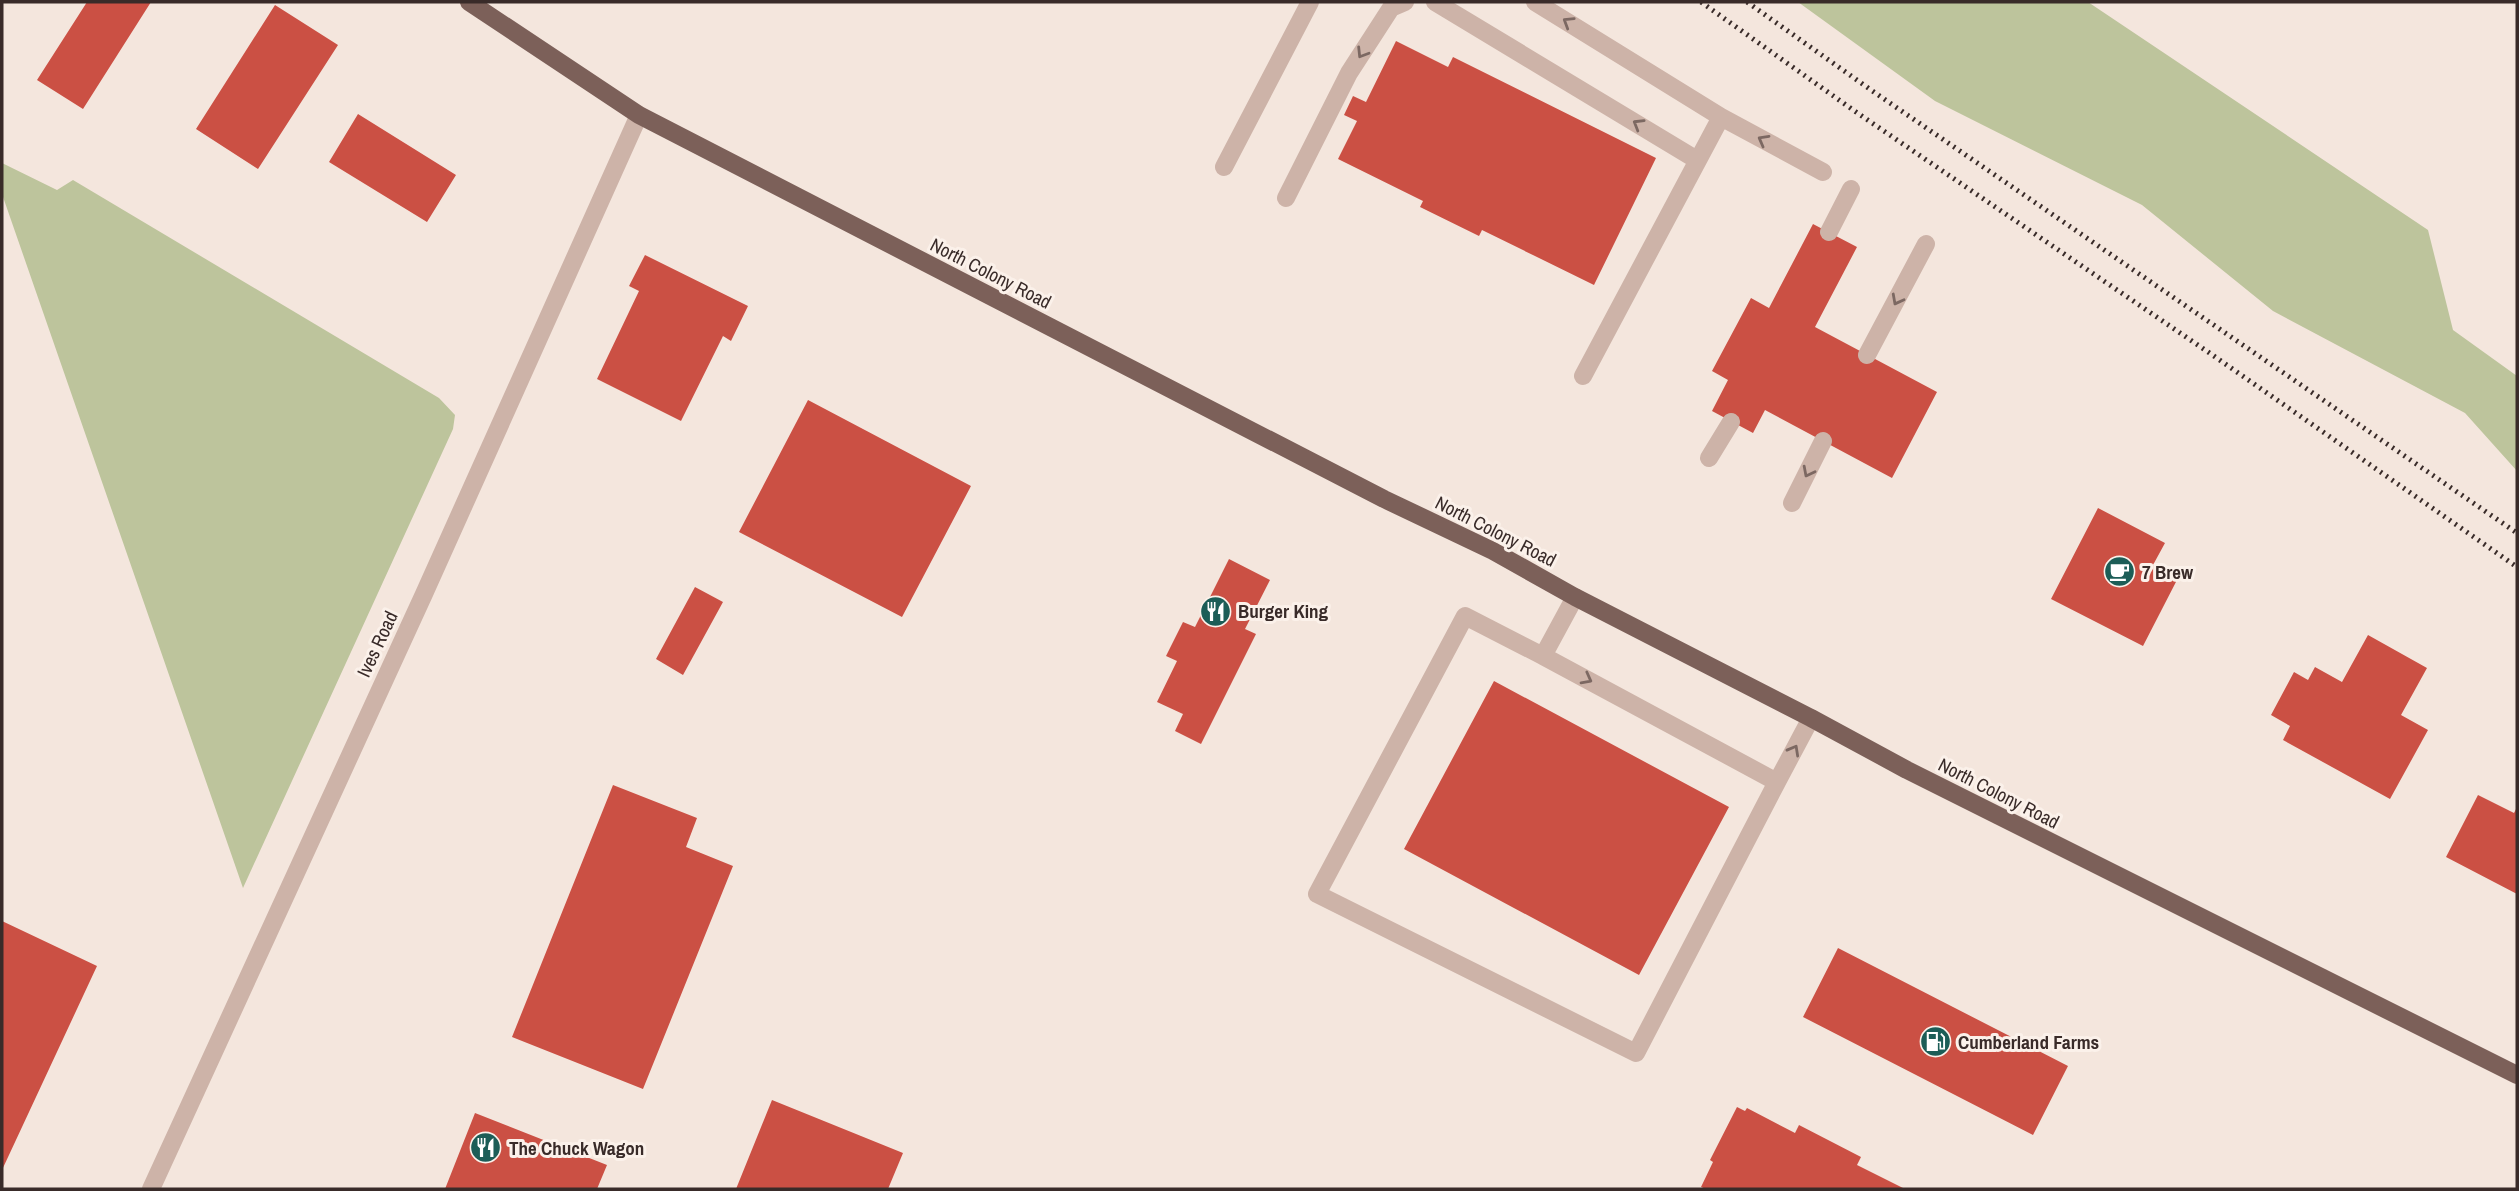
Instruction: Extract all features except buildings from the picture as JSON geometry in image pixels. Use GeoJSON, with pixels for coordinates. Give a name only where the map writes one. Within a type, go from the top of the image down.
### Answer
{"type":"FeatureCollection","features":[{"type":"Feature","properties":{"kind":"main road","name":"North Colony Road"},"geometry":{"type":"LineString","coordinates":[[469,2],[639,115],[1384,499],[1493,551],[1917,776],[2517,1075]]}},
{"type":"Feature","properties":{"kind":"street"},"geometry":{"type":"LineString","coordinates":[[1224,167],[1310,2]]}},
{"type":"Feature","properties":{"kind":"street"},"geometry":{"type":"LineString","coordinates":[[1286,198],[1349,73],[1391,8],[1405,2]]}},
{"type":"Feature","properties":{"kind":"street"},"geometry":{"type":"LineString","coordinates":[[1435,2],[1458,8],[1696,160]]}},
{"type":"Feature","properties":{"kind":"street"},"geometry":{"type":"LineString","coordinates":[[1535,2],[1721,117],[1823,172]]}},
{"type":"Feature","properties":{"kind":"street","name":"Ives Road"},"geometry":{"type":"LineString","coordinates":[[151,1189],[424,594],[639,115]]}},
{"type":"Feature","properties":{"kind":"street"},"geometry":{"type":"LineString","coordinates":[[1583,376],[1721,117]]}},
{"type":"Feature","properties":{"kind":"street"},"geometry":{"type":"LineString","coordinates":[[1829,232],[1851,189]]}},
{"type":"Feature","properties":{"kind":"street"},"geometry":{"type":"LineString","coordinates":[[1867,355],[1926,244]]}},
{"type":"Feature","properties":{"kind":"street"},"geometry":{"type":"LineString","coordinates":[[1709,458],[1731,422]]}},
{"type":"Feature","properties":{"kind":"street"},"geometry":{"type":"LineString","coordinates":[[1792,503],[1823,441]]}},
{"type":"Feature","properties":{"kind":"street"},"geometry":{"type":"LineString","coordinates":[[1543,656],[1576,597]]}},
{"type":"Feature","properties":{"kind":"street"},"geometry":{"type":"LineString","coordinates":[[1777,782],[1465,617],[1317,894],[1636,1053],[1811,718]]}},
{"type":"Feature","properties":{"kind":"green space"},"geometry":{"type":"Polygon","coordinates":[[[1798,2],[2088,2],[2428,230],[2453,330],[2517,376],[2517,471],[2465,413],[2273,311],[2142,205],[1935,101],[1798,2]]]}},
{"type":"Feature","properties":{"kind":"green space"},"geometry":{"type":"Polygon","coordinates":[[[2,163],[57,190],[73,180],[439,398],[455,415],[453,429],[243,888],[2,194],[2,163]]]}},
{"type":"Feature","properties":{"kind":"railway"},"geometry":{"type":"LineString","coordinates":[[1701,2],[1856,112],[2517,567]]}},
{"type":"Feature","properties":{"kind":"railway"},"geometry":{"type":"LineString","coordinates":[[1747,2],[2517,533]]}},
{"type":"Feature","properties":{"kind":"place","name":"7 Brew"},"geometry":{"type":"Point","coordinates":[2119,572]}},
{"type":"Feature","properties":{"kind":"place","name":"Burger King"},"geometry":{"type":"Point","coordinates":[1215,611]}},
{"type":"Feature","properties":{"kind":"place","name":"Cumberland Farms"},"geometry":{"type":"Point","coordinates":[1935,1042]}},
{"type":"Feature","properties":{"kind":"place","name":"The Chuck Wagon"},"geometry":{"type":"Point","coordinates":[486,1148]}}]}
